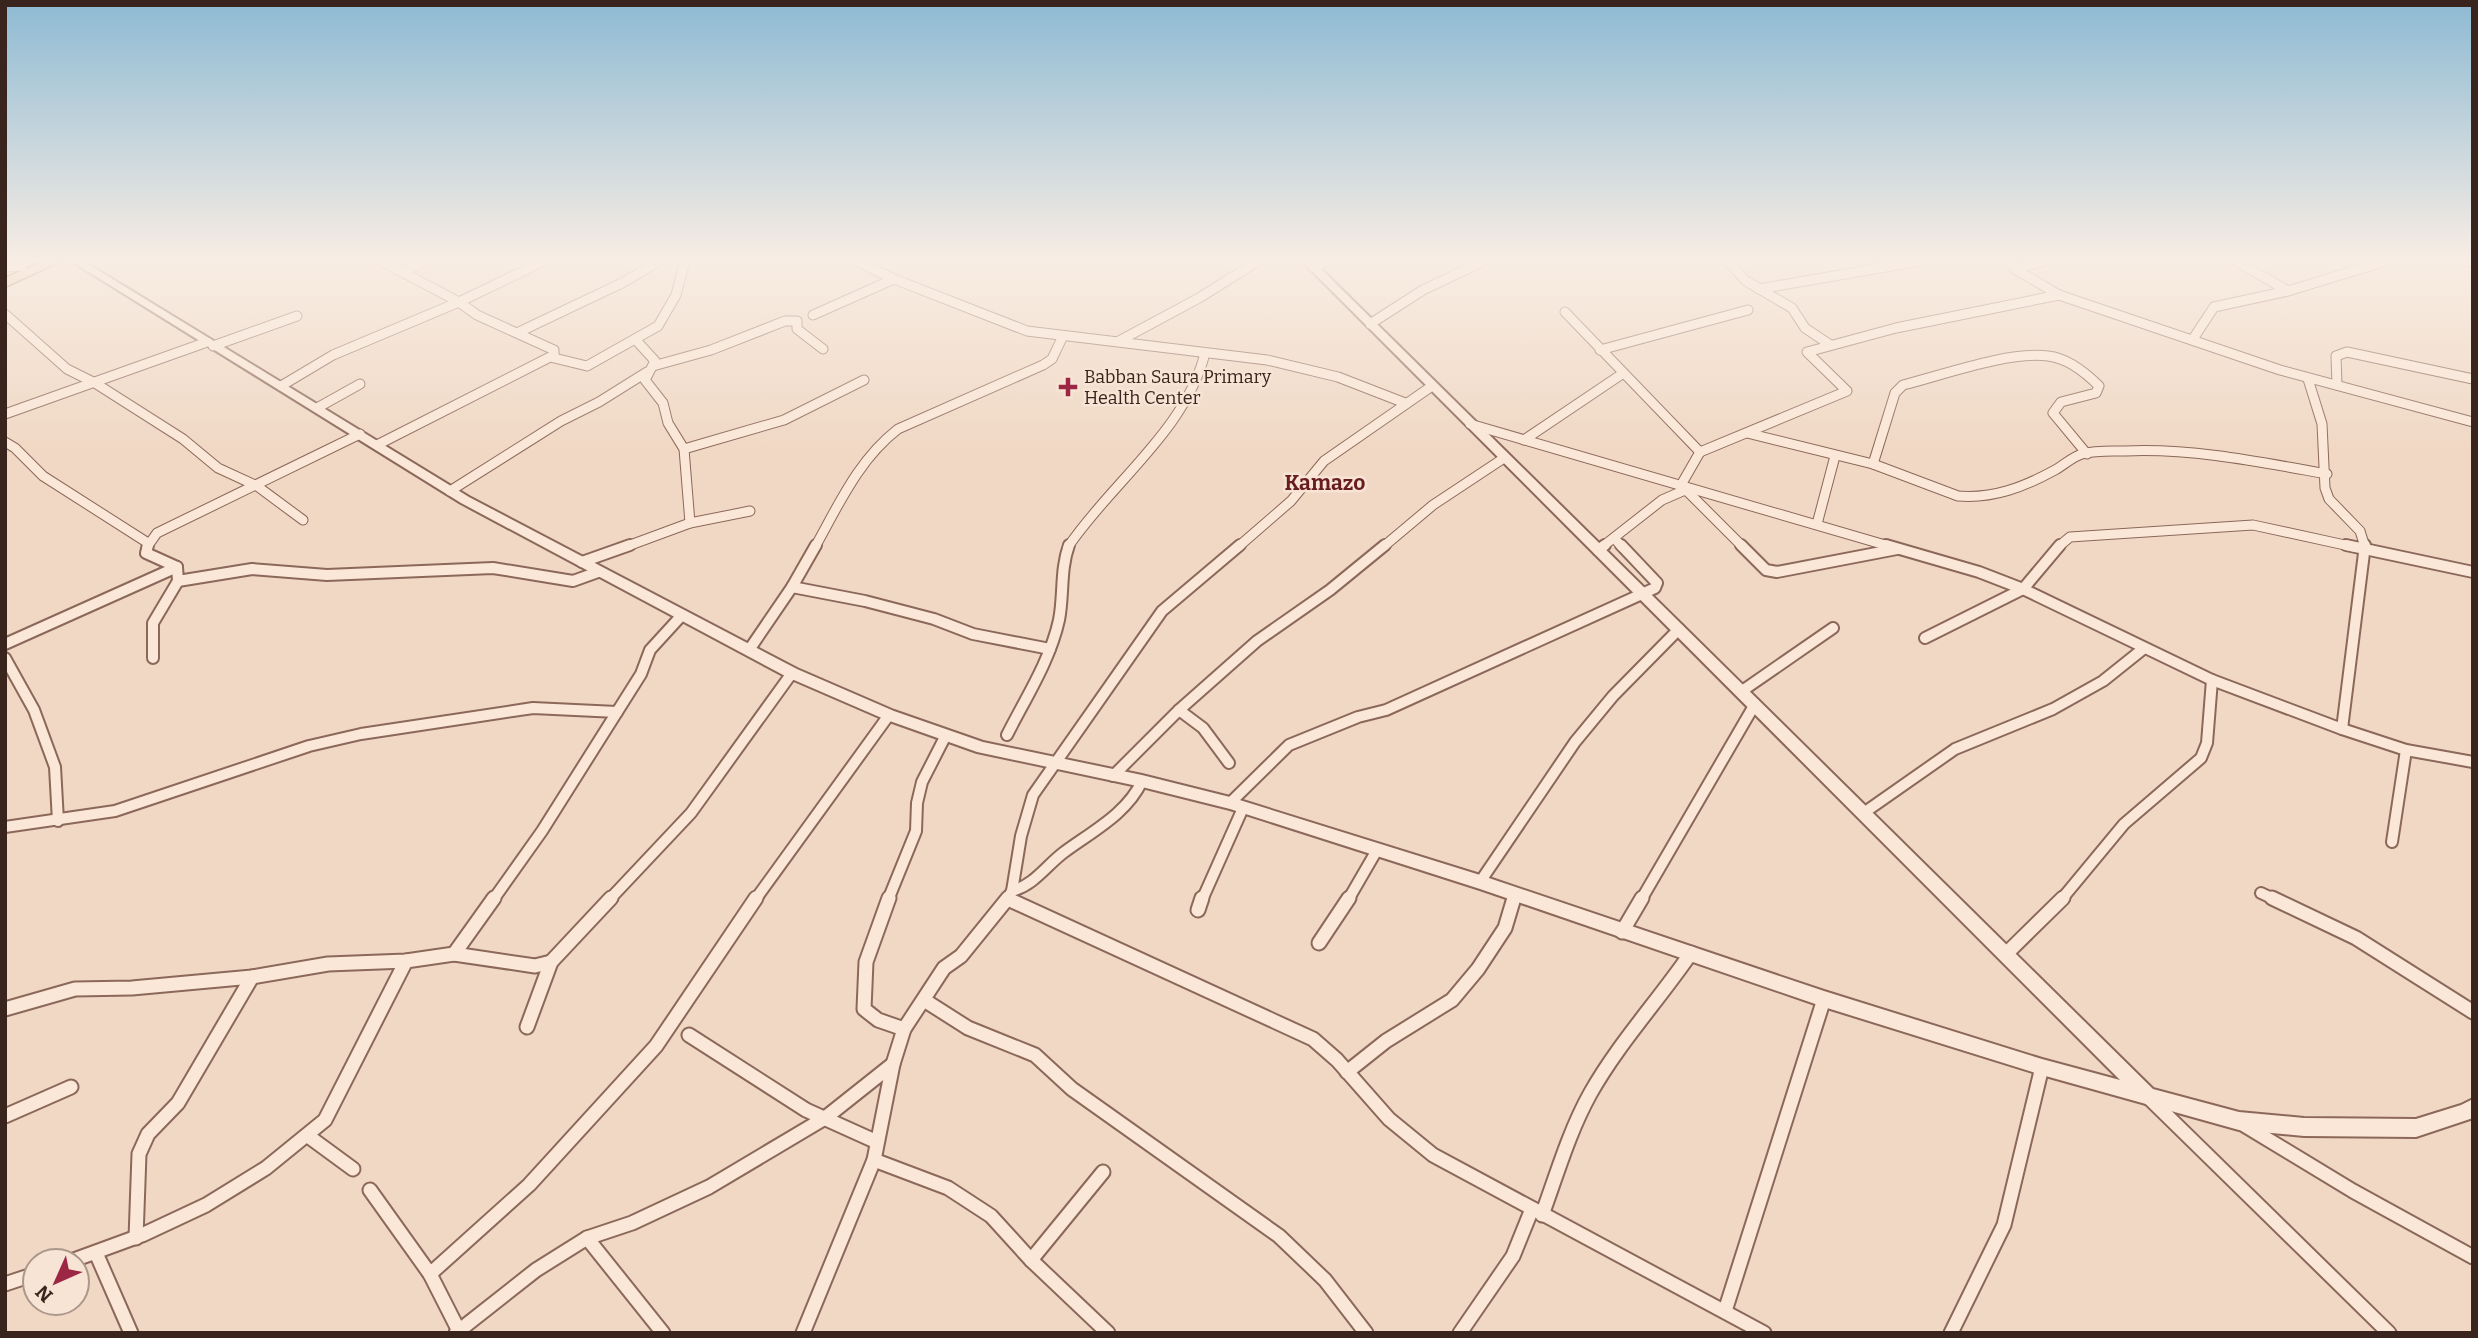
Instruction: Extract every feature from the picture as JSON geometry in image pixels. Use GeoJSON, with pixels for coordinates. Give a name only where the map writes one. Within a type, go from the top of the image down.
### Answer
{"type":"FeatureCollection","features":[{"type":"Feature","properties":{"kind":"street"},"geometry":{"type":"LineString","coordinates":[[16,323],[67,369],[95,383],[183,439],[218,468],[255,485],[303,520]]}},
{"type":"Feature","properties":{"kind":"street"},"geometry":{"type":"LineString","coordinates":[[177,323],[450,491],[598,572],[792,673],[889,715],[982,748],[1057,762],[1237,805],[1480,882],[1824,999],[2042,1067],[2239,1121],[2304,1127],[2416,1128],[2466,1112],[2473,1107]]}},
{"type":"Feature","properties":{"kind":"street"},"geometry":{"type":"LineString","coordinates":[[5,414],[273,323]]}},
{"type":"Feature","properties":{"kind":"street"},"geometry":{"type":"LineString","coordinates":[[281,386],[333,355],[407,323]]}},
{"type":"Feature","properties":{"kind":"street"},"geometry":{"type":"LineString","coordinates":[[498,323],[554,349],[555,356]]}},
{"type":"Feature","properties":{"kind":"street"},"geometry":{"type":"LineString","coordinates":[[519,332],[537,323]]}},
{"type":"Feature","properties":{"kind":"street"},"geometry":{"type":"LineString","coordinates":[[555,356],[579,366],[592,365],[660,323]]}},
{"type":"Feature","properties":{"kind":"street"},"geometry":{"type":"LineString","coordinates":[[450,491],[650,369],[711,350],[779,323]]}},
{"type":"Feature","properties":{"kind":"street"},"geometry":{"type":"LineString","coordinates":[[797,323],[797,329],[823,349]]}},
{"type":"Feature","properties":{"kind":"street"},"geometry":{"type":"LineString","coordinates":[[1008,323],[1027,331],[1062,338],[1119,341],[1205,352],[1333,375],[1376,388],[1405,402]]}},
{"type":"Feature","properties":{"kind":"street"},"geometry":{"type":"LineString","coordinates":[[1119,341],[1152,323]]}},
{"type":"Feature","properties":{"kind":"street"},"geometry":{"type":"LineString","coordinates":[[1576,323],[1700,452]]}},
{"type":"Feature","properties":{"kind":"street"},"geometry":{"type":"LineString","coordinates":[[1600,350],[1698,323]]}},
{"type":"Feature","properties":{"kind":"street"},"geometry":{"type":"LineString","coordinates":[[1802,323],[1829,344]]}},
{"type":"Feature","properties":{"kind":"street"},"geometry":{"type":"LineString","coordinates":[[1598,550],[1683,487],[1700,452],[1847,391],[1805,353],[1829,344],[1926,323]]}},
{"type":"Feature","properties":{"kind":"street"},"geometry":{"type":"LineString","coordinates":[[2146,323],[2308,379],[2473,422]]}},
{"type":"Feature","properties":{"kind":"street"},"geometry":{"type":"LineString","coordinates":[[2193,339],[2203,323]]}},
{"type":"Feature","properties":{"kind":"street"},"geometry":{"type":"LineString","coordinates":[[1370,324],[2389,1333]]}},
{"type":"Feature","properties":{"kind":"street"},"geometry":{"type":"LineString","coordinates":[[749,650],[792,587],[864,461],[877,444],[898,429],[1043,365],[1052,359],[1062,338]]}},
{"type":"Feature","properties":{"kind":"street"},"geometry":{"type":"LineString","coordinates":[[635,339],[654,360],[645,380],[663,403],[668,423],[684,449],[690,523]]}},
{"type":"Feature","properties":{"kind":"street"},"geometry":{"type":"LineString","coordinates":[[1007,735],[1050,649],[1059,619],[1062,566],[1069,545],[1135,468],[1193,390],[1205,352]]}},
{"type":"Feature","properties":{"kind":"street"},"geometry":{"type":"LineString","coordinates":[[2337,385],[2336,356],[2347,352],[2473,379]]}},
{"type":"Feature","properties":{"kind":"street"},"geometry":{"type":"LineString","coordinates":[[377,444],[448,408],[480,396],[555,356]]}},
{"type":"Feature","properties":{"kind":"street"},"geometry":{"type":"LineString","coordinates":[[1873,464],[1895,393],[1903,385],[2026,357],[2047,356],[2061,360],[2099,386],[2096,393],[2061,402],[2053,413],[2087,454]]}},
{"type":"Feature","properties":{"kind":"street"},"geometry":{"type":"LineString","coordinates":[[1524,440],[1622,374]]}},
{"type":"Feature","properties":{"kind":"street"},"geometry":{"type":"LineString","coordinates":[[2308,379],[2322,424],[2327,474],[2325,488],[2329,499],[2360,531],[2366,548],[2342,729]]}},
{"type":"Feature","properties":{"kind":"street"},"geometry":{"type":"LineString","coordinates":[[684,449],[784,420],[864,380]]}},
{"type":"Feature","properties":{"kind":"street"},"geometry":{"type":"LineString","coordinates":[[317,408],[360,384]]}},
{"type":"Feature","properties":{"kind":"street"},"geometry":{"type":"LineString","coordinates":[[1010,895],[1021,836],[1033,795],[1162,611],[1291,501],[1324,461],[1405,402],[1432,386]]}},
{"type":"Feature","properties":{"kind":"street"},"geometry":{"type":"LineString","coordinates":[[1470,424],[1979,572],[2023,589],[2212,680],[2406,750],[2473,762]]}},
{"type":"Feature","properties":{"kind":"street"},"geometry":{"type":"LineString","coordinates":[[1747,433],[1873,464],[1958,496],[1983,498],[2010,491],[2087,454],[2176,450],[2327,474]]}},
{"type":"Feature","properties":{"kind":"street"},"geometry":{"type":"LineString","coordinates":[[177,567],[146,552],[148,543],[157,533],[360,434]]}},
{"type":"Feature","properties":{"kind":"street"},"geometry":{"type":"LineString","coordinates":[[5,442],[15,448],[43,476],[148,543]]}},
{"type":"Feature","properties":{"kind":"street"},"geometry":{"type":"LineString","coordinates":[[1817,524],[1835,456]]}},
{"type":"Feature","properties":{"kind":"street"},"geometry":{"type":"LineString","coordinates":[[1113,776],[1179,710],[1257,641],[1331,590],[1433,505],[1504,458]]}},
{"type":"Feature","properties":{"kind":"street"},"geometry":{"type":"LineString","coordinates":[[1683,487],[1770,572],[1852,559],[1900,548]]}},
{"type":"Feature","properties":{"kind":"street"},"geometry":{"type":"LineString","coordinates":[[582,562],[690,523],[750,511]]}},
{"type":"Feature","properties":{"kind":"street"},"geometry":{"type":"LineString","coordinates":[[1925,638],[2023,589],[2061,543],[2077,537],[2236,524],[2366,548],[2473,572]]}},
{"type":"Feature","properties":{"kind":"street"},"geometry":{"type":"LineString","coordinates":[[1198,910],[1237,805],[1289,745],[1359,717],[1386,710],[1655,588],[1657,583],[1614,538]]}},
{"type":"Feature","properties":{"kind":"street"},"geometry":{"type":"LineString","coordinates":[[153,658],[153,623],[178,581],[177,567]]}},
{"type":"Feature","properties":{"kind":"street"},"geometry":{"type":"LineString","coordinates":[[5,644],[177,567]]}},
{"type":"Feature","properties":{"kind":"street"},"geometry":{"type":"LineString","coordinates":[[178,581],[252,569],[327,575],[493,568],[573,582],[598,572]]}},
{"type":"Feature","properties":{"kind":"street"},"geometry":{"type":"LineString","coordinates":[[792,587],[888,607],[933,619],[973,634],[1050,649]]}},
{"type":"Feature","properties":{"kind":"street"},"geometry":{"type":"LineString","coordinates":[[454,954],[542,831],[641,674],[650,650],[682,615]]}},
{"type":"Feature","properties":{"kind":"street"},"geometry":{"type":"LineString","coordinates":[[1742,691],[1833,628]]}},
{"type":"Feature","properties":{"kind":"street"},"geometry":{"type":"LineString","coordinates":[[1480,882],[1575,742],[1613,696],[1679,629]]}},
{"type":"Feature","properties":{"kind":"street"},"geometry":{"type":"LineString","coordinates":[[1864,812],[1955,749],[2053,709],[2103,681],[2143,649]]}},
{"type":"Feature","properties":{"kind":"street"},"geometry":{"type":"LineString","coordinates":[[5,658],[34,710],[55,767],[58,821]]}},
{"type":"Feature","properties":{"kind":"street"},"geometry":{"type":"LineString","coordinates":[[527,1027],[551,962],[691,813],[792,673]]}},
{"type":"Feature","properties":{"kind":"street"},"geometry":{"type":"LineString","coordinates":[[2007,953],[2071,890],[2124,824],[2201,758],[2207,743],[2212,680]]}},
{"type":"Feature","properties":{"kind":"street"},"geometry":{"type":"LineString","coordinates":[[1622,932],[1755,704]]}},
{"type":"Feature","properties":{"kind":"street"},"geometry":{"type":"LineString","coordinates":[[5,827],[115,811],[309,746],[351,736],[533,708],[617,712]]}},
{"type":"Feature","properties":{"kind":"street"},"geometry":{"type":"LineString","coordinates":[[1179,710],[1203,728],[1229,763]]}},
{"type":"Feature","properties":{"kind":"street"},"geometry":{"type":"LineString","coordinates":[[430,1274],[528,1185],[656,1046],[756,898],[889,715]]}},
{"type":"Feature","properties":{"kind":"street"},"geometry":{"type":"LineString","coordinates":[[904,1029],[878,1020],[864,1009],[864,975],[879,917],[917,828],[917,804],[925,773],[946,735]]}},
{"type":"Feature","properties":{"kind":"street"},"geometry":{"type":"LineString","coordinates":[[2392,842],[2406,750]]}},
{"type":"Feature","properties":{"kind":"street"},"geometry":{"type":"LineString","coordinates":[[803,1333],[873,1160],[893,1064],[904,1029],[944,968],[961,956],[1010,895],[1027,887],[1061,855],[1115,816],[1137,792],[1142,781]]}},
{"type":"Feature","properties":{"kind":"street"},"geometry":{"type":"LineString","coordinates":[[1319,943],[1362,880],[1377,850]]}},
{"type":"Feature","properties":{"kind":"street"},"geometry":{"type":"LineString","coordinates":[[2260,892],[2368,945],[2473,1012]]}},
{"type":"Feature","properties":{"kind":"street"},"geometry":{"type":"LineString","coordinates":[[1010,895],[1313,1039],[1389,1119],[1433,1154],[1764,1333]]}},
{"type":"Feature","properties":{"kind":"street"},"geometry":{"type":"LineString","coordinates":[[1347,1072],[1386,1041],[1452,1000],[1478,969],[1506,928],[1515,895]]}},
{"type":"Feature","properties":{"kind":"street"},"geometry":{"type":"LineString","coordinates":[[1460,1333],[1513,1256],[1537,1212],[1578,1116],[1599,1079],[1664,995],[1691,953]]}},
{"type":"Feature","properties":{"kind":"street"},"geometry":{"type":"LineString","coordinates":[[5,1009],[75,989],[132,988],[252,977],[328,964],[406,961],[454,954],[535,966],[551,962]]}},
{"type":"Feature","properties":{"kind":"street"},"geometry":{"type":"LineString","coordinates":[[91,1255],[219,1201],[257,1177],[308,1136],[325,1120],[406,961]]}},
{"type":"Feature","properties":{"kind":"street"},"geometry":{"type":"LineString","coordinates":[[136,1238],[139,1154],[142,1141],[178,1103],[189,1080],[252,977]]}},
{"type":"Feature","properties":{"kind":"street"},"geometry":{"type":"LineString","coordinates":[[1725,1311],[1824,999]]}},
{"type":"Feature","properties":{"kind":"street"},"geometry":{"type":"LineString","coordinates":[[924,1000],[968,1028],[1035,1055],[1072,1088],[1279,1236],[1325,1280],[1366,1333]]}},
{"type":"Feature","properties":{"kind":"street"},"geometry":{"type":"LineString","coordinates":[[689,1035],[796,1104],[877,1142]]}},
{"type":"Feature","properties":{"kind":"street"},"geometry":{"type":"LineString","coordinates":[[370,1190],[388,1219],[408,1241],[430,1274],[457,1332],[536,1270],[587,1238],[632,1223],[709,1187],[825,1118],[893,1064]]}},
{"type":"Feature","properties":{"kind":"street"},"geometry":{"type":"LineString","coordinates":[[1951,1333],[2004,1225],[2042,1067]]}},
{"type":"Feature","properties":{"kind":"street"},"geometry":{"type":"LineString","coordinates":[[5,1116],[71,1087]]}},
{"type":"Feature","properties":{"kind":"street"},"geometry":{"type":"LineString","coordinates":[[2239,1121],[2353,1191],[2473,1256]]}},
{"type":"Feature","properties":{"kind":"street"},"geometry":{"type":"LineString","coordinates":[[308,1136],[353,1169]]}},
{"type":"Feature","properties":{"kind":"street"},"geometry":{"type":"LineString","coordinates":[[873,1160],[948,1188],[991,1216],[1031,1259],[1108,1333]]}},
{"type":"Feature","properties":{"kind":"street"},"geometry":{"type":"LineString","coordinates":[[1031,1259],[1103,1172]]}},
{"type":"Feature","properties":{"kind":"street"},"geometry":{"type":"LineString","coordinates":[[587,1238],[663,1333]]}},
{"type":"Feature","properties":{"kind":"street"},"geometry":{"type":"LineString","coordinates":[[96,1253],[131,1333]]}},
{"type":"Feature","properties":{"kind":"place","name":"Babban Saura Primary Health Center"},"geometry":{"type":"Point","coordinates":[1068,387]}},
{"type":"Feature","properties":{"kind":"district","name":"Kamazo"},"geometry":{"type":"Point","coordinates":[1325,483]}}]}
